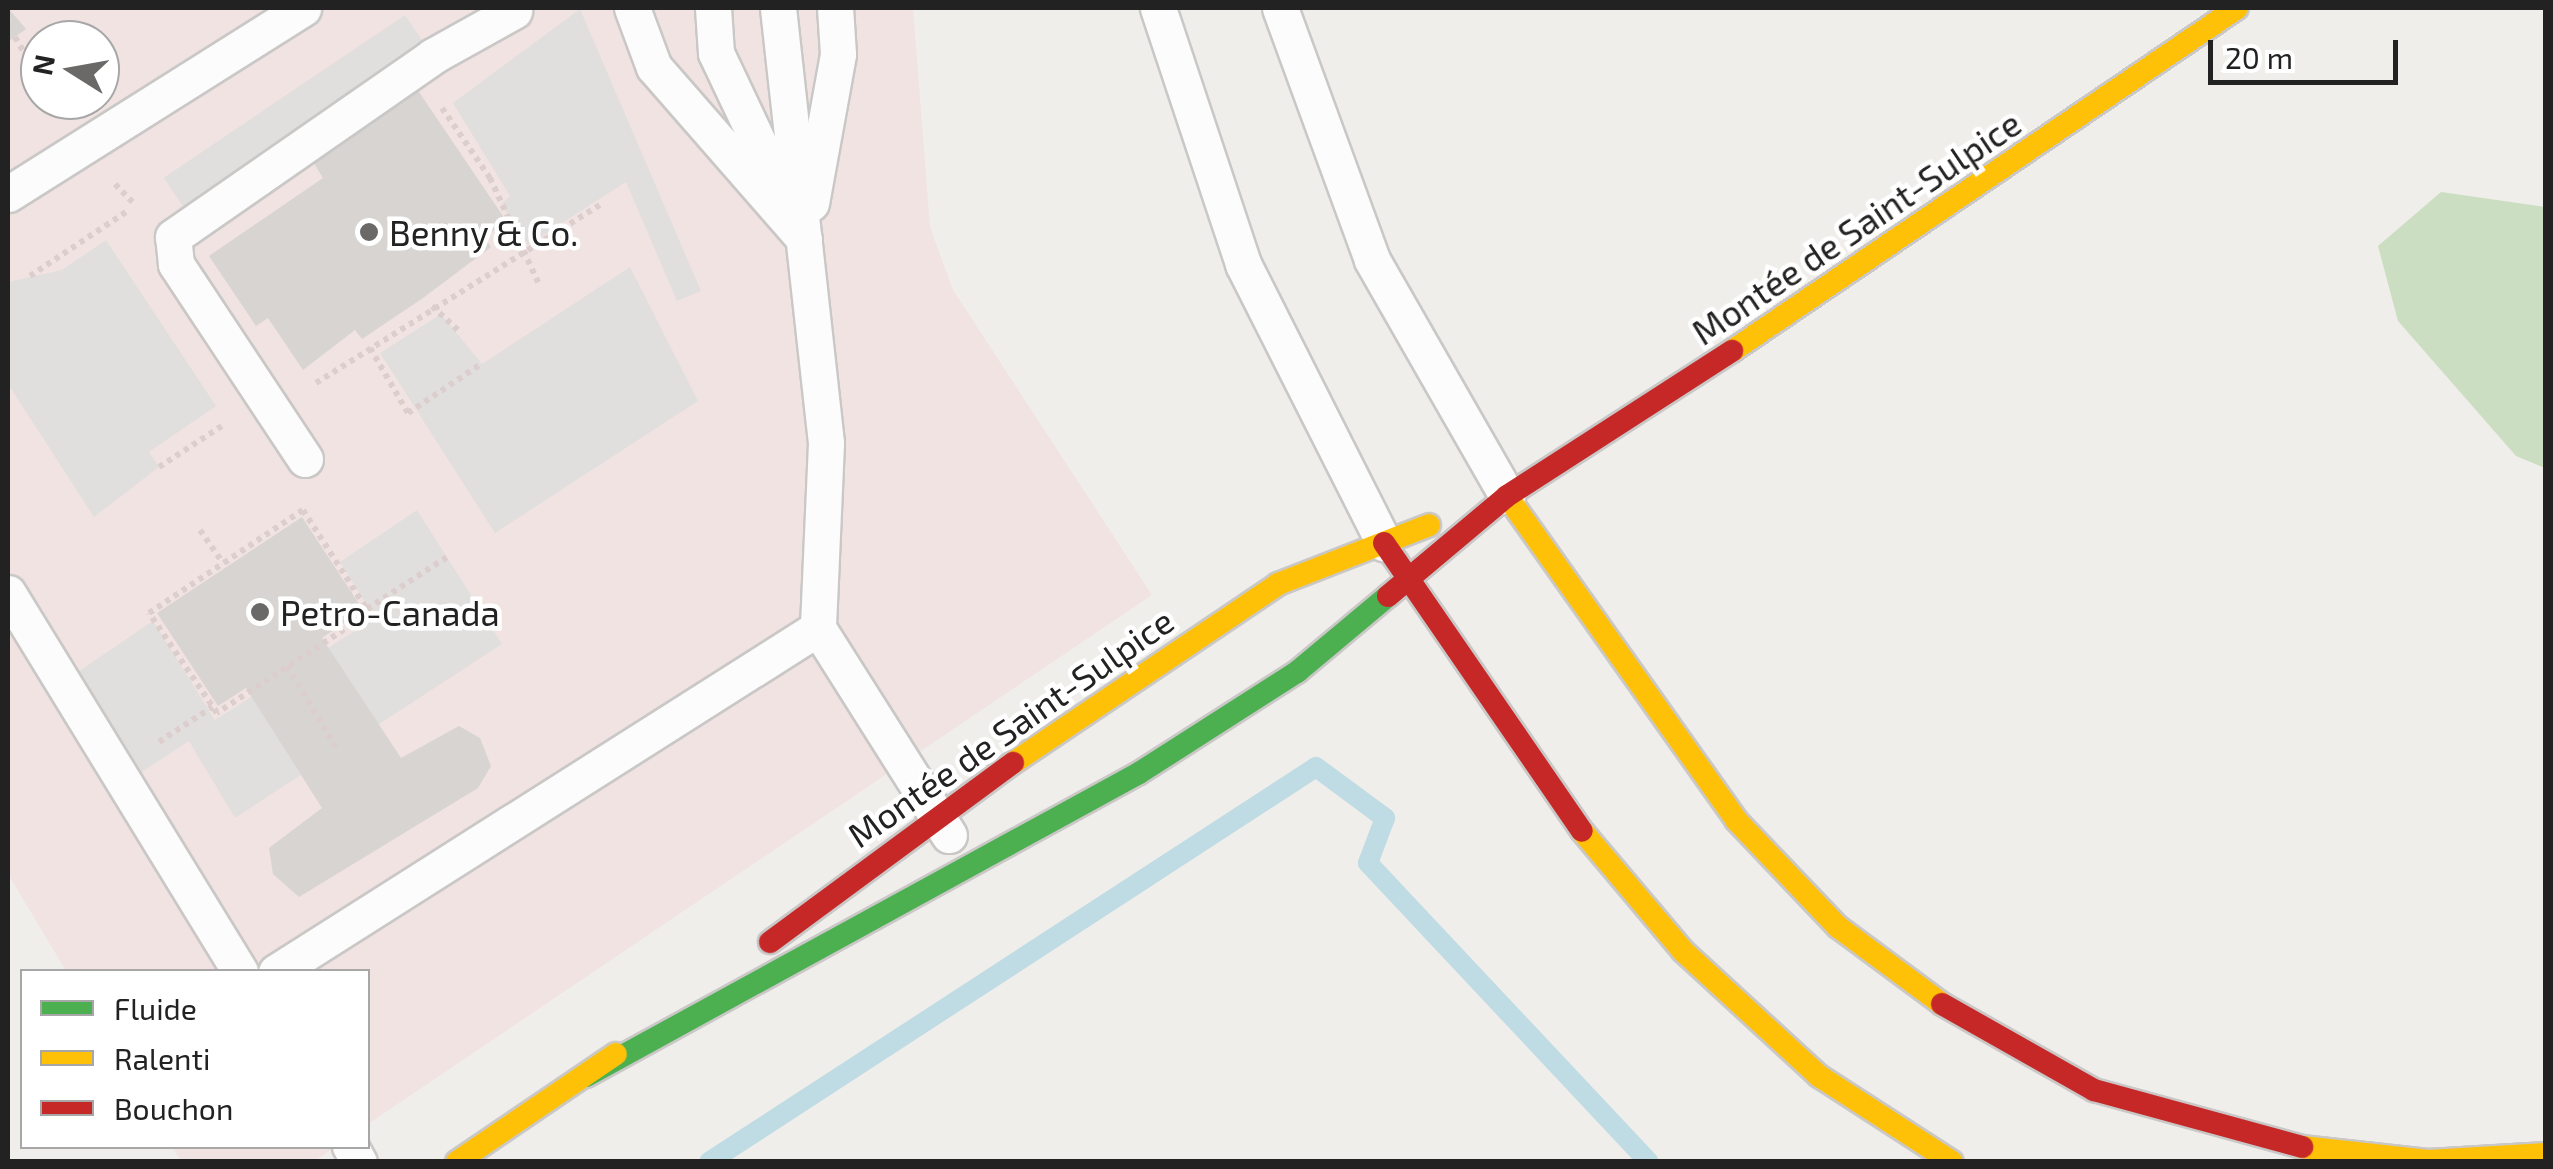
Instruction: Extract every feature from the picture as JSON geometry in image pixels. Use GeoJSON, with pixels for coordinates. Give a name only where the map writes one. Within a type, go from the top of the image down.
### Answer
{"type":"FeatureCollection","features":[{"type":"Feature","properties":{"kind":"main road","name":"Montée de Saint-Sulpice"},"geometry":{"type":"LineString","coordinates":[[586,1076],[1140,772],[1324,655],[1507,496],[1972,196],[2237,8]]}},
{"type":"Feature","properties":{"kind":"main road","name":"Montée de Saint-Sulpice"},"geometry":{"type":"LineString","coordinates":[[457,1162],[586,1076],[938,818],[1278,584],[1507,496]]}},
{"type":"Feature","properties":{"kind":"main road"},"geometry":{"type":"LineString","coordinates":[[1507,496],[1736,820],[1838,927],[1970,1027],[2094,1090],[2265,1142],[2428,1161],[2546,1154]]}},
{"type":"Feature","properties":{"kind":"main road"},"geometry":{"type":"LineString","coordinates":[[1384,543],[1598,853],[1683,951],[1819,1076],[1952,1162]]}},
{"type":"Feature","properties":{"kind":"lane"},"geometry":{"type":"LineString","coordinates":[[8,194],[303,8]]}},
{"type":"Feature","properties":{"kind":"lane"},"geometry":{"type":"LineString","coordinates":[[632,8],[654,66],[804,239]]}},
{"type":"Feature","properties":{"kind":"lane"},"geometry":{"type":"LineString","coordinates":[[714,8],[716,53],[804,239]]}},
{"type":"Feature","properties":{"kind":"lane"},"geometry":{"type":"LineString","coordinates":[[778,8],[826,442],[818,628],[968,866]]}},
{"type":"Feature","properties":{"kind":"lane"},"geometry":{"type":"LineString","coordinates":[[804,239],[838,54],[835,8]]}},
{"type":"Feature","properties":{"kind":"lane"},"geometry":{"type":"LineString","coordinates":[[1158,8],[1242,264],[1384,543]]}},
{"type":"Feature","properties":{"kind":"lane"},"geometry":{"type":"LineString","coordinates":[[1280,8],[1372,260],[1507,496]]}},
{"type":"Feature","properties":{"kind":"lane"},"geometry":{"type":"LineString","coordinates":[[305,459],[176,264],[173,237],[433,56],[514,12]]}},
{"type":"Feature","properties":{"kind":"lane"},"geometry":{"type":"LineString","coordinates":[[8,593],[238,969]]}},
{"type":"Feature","properties":{"kind":"lane"},"geometry":{"type":"LineString","coordinates":[[281,969],[818,628]]}},
{"type":"Feature","properties":{"kind":"path"},"geometry":{"type":"LineString","coordinates":[[15,37],[20,46]]}},
{"type":"Feature","properties":{"kind":"path"},"geometry":{"type":"LineString","coordinates":[[450,92],[436,100],[490,178],[518,250],[538,282]]}},
{"type":"Feature","properties":{"kind":"path"},"geometry":{"type":"LineString","coordinates":[[116,186],[123,196]]}},
{"type":"Feature","properties":{"kind":"path"},"geometry":{"type":"LineString","coordinates":[[298,374],[307,389],[518,250],[601,204]]}},
{"type":"Feature","properties":{"kind":"path"},"geometry":{"type":"LineString","coordinates":[[30,276],[136,206]]}},
{"type":"Feature","properties":{"kind":"path"},"geometry":{"type":"LineString","coordinates":[[432,306],[462,333]]}},
{"type":"Feature","properties":{"kind":"path"},"geometry":{"type":"LineString","coordinates":[[393,319],[398,328]]}},
{"type":"Feature","properties":{"kind":"path"},"geometry":{"type":"LineString","coordinates":[[370,347],[408,413],[481,364]]}},
{"type":"Feature","properties":{"kind":"path"},"geometry":{"type":"LineString","coordinates":[[158,467],[240,414]]}},
{"type":"Feature","properties":{"kind":"path"},"geometry":{"type":"LineString","coordinates":[[367,609],[303,510],[149,612],[217,714],[447,557]]}},
{"type":"Feature","properties":{"kind":"path"},"geometry":{"type":"LineString","coordinates":[[200,530],[223,564]]}},
{"type":"Feature","properties":{"kind":"path"},"geometry":{"type":"LineString","coordinates":[[286,665],[338,751]]}},
{"type":"Feature","properties":{"kind":"path"},"geometry":{"type":"LineString","coordinates":[[117,769],[212,707]]}},
{"type":"Feature","properties":{"kind":"shaded area"},"geometry":{"type":"Polygon","coordinates":[[[8,8],[913,8],[930,227],[953,290],[1152,595],[370,1123],[370,969],[65,969],[8,874],[8,8]]]}},
{"type":"Feature","properties":{"kind":"shaded area"},"geometry":{"type":"Polygon","coordinates":[[[580,9],[701,291],[677,301],[626,182],[528,245],[501,204],[510,196],[453,103],[580,9]]]}},
{"type":"Feature","properties":{"kind":"shaded area"},"geometry":{"type":"Polygon","coordinates":[[[405,15],[433,56],[192,219],[164,178],[405,15]]]}},
{"type":"Feature","properties":{"kind":"shaded area"},"geometry":{"type":"Polygon","coordinates":[[[106,240],[216,406],[149,452],[159,467],[94,517],[8,384],[8,282],[62,270],[106,240]]]}},
{"type":"Feature","properties":{"kind":"shaded area"},"geometry":{"type":"Polygon","coordinates":[[[630,267],[698,401],[495,533],[380,353],[441,314],[482,364],[630,267]]]}},
{"type":"Feature","properties":{"kind":"shaded area"},"geometry":{"type":"Polygon","coordinates":[[[417,510],[502,644],[235,818],[189,741],[125,783],[63,682],[153,621],[215,720],[375,618],[340,562],[417,510]]]}},
{"type":"Feature","properties":{"kind":"shaded area"},"geometry":{"type":"Polygon","coordinates":[[[173,1149],[332,1149],[313,1162],[181,1161],[173,1149]]]}},
{"type":"Feature","properties":{"kind":"green space"},"geometry":{"type":"Polygon","coordinates":[[[2441,192],[2545,207],[2545,468],[2516,456],[2398,321],[2378,246],[2441,192]]]}},
{"type":"Feature","properties":{"kind":"building"},"geometry":{"type":"Polygon","coordinates":[[[8,8],[20,22],[20,33],[8,42],[8,8]]]}},
{"type":"Feature","properties":{"kind":"building","name":"Benny & Co."},"geometry":{"type":"Polygon","coordinates":[[[417,89],[507,222],[484,237],[491,247],[423,298],[362,339],[355,330],[303,370],[268,318],[256,326],[209,256],[323,178],[312,160],[417,89]]]}},
{"type":"Feature","properties":{"kind":"building"},"geometry":{"type":"Polygon","coordinates":[[[302,517],[363,610],[322,638],[401,758],[459,726],[480,738],[491,766],[478,788],[299,897],[273,874],[269,848],[322,808],[246,688],[218,706],[157,613],[302,517]]]}},
{"type":"Feature","properties":{"kind":"waterway"},"geometry":{"type":"LineString","coordinates":[[709,1162],[1316,767],[1385,818],[1368,863],[1649,1162]]}},
{"type":"Feature","properties":{"kind":"traffic: fast"},"geometry":{"type":"LineString","coordinates":[[586,1076],[1139,773],[1297,672],[1388,596]]}},
{"type":"Feature","properties":{"kind":"traffic: slow"},"geometry":{"type":"LineString","coordinates":[[1732,351],[2237,8]]}},
{"type":"Feature","properties":{"kind":"traffic: slow"},"geometry":{"type":"LineString","coordinates":[[1507,496],[1736,820],[1838,927],[1942,1004]]}},
{"type":"Feature","properties":{"kind":"traffic: slow"},"geometry":{"type":"LineString","coordinates":[[1013,763],[1278,584],[1429,525]]}},
{"type":"Feature","properties":{"kind":"traffic: slow"},"geometry":{"type":"LineString","coordinates":[[1582,831],[1683,951],[1819,1076],[1952,1162]]}},
{"type":"Feature","properties":{"kind":"traffic: slow"},"geometry":{"type":"LineString","coordinates":[[457,1162],[616,1054]]}},
{"type":"Feature","properties":{"kind":"traffic: slow"},"geometry":{"type":"LineString","coordinates":[[2302,1147],[2428,1161],[2546,1154]]}},
{"type":"Feature","properties":{"kind":"traffic: jam"},"geometry":{"type":"LineString","coordinates":[[1388,596],[1507,496],[1732,351]]}},
{"type":"Feature","properties":{"kind":"traffic: jam"},"geometry":{"type":"LineString","coordinates":[[1384,543],[1582,831]]}},
{"type":"Feature","properties":{"kind":"traffic: jam"},"geometry":{"type":"LineString","coordinates":[[770,942],[1013,763]]}},
{"type":"Feature","properties":{"kind":"traffic: jam"},"geometry":{"type":"LineString","coordinates":[[1942,1004],[2094,1090],[2302,1147]]}},
{"type":"Feature","properties":{"kind":"place","name":"Benny & Co."},"geometry":{"type":"Point","coordinates":[369,232]}},
{"type":"Feature","properties":{"kind":"place","name":"Petro-Canada"},"geometry":{"type":"Point","coordinates":[260,612]}}]}
